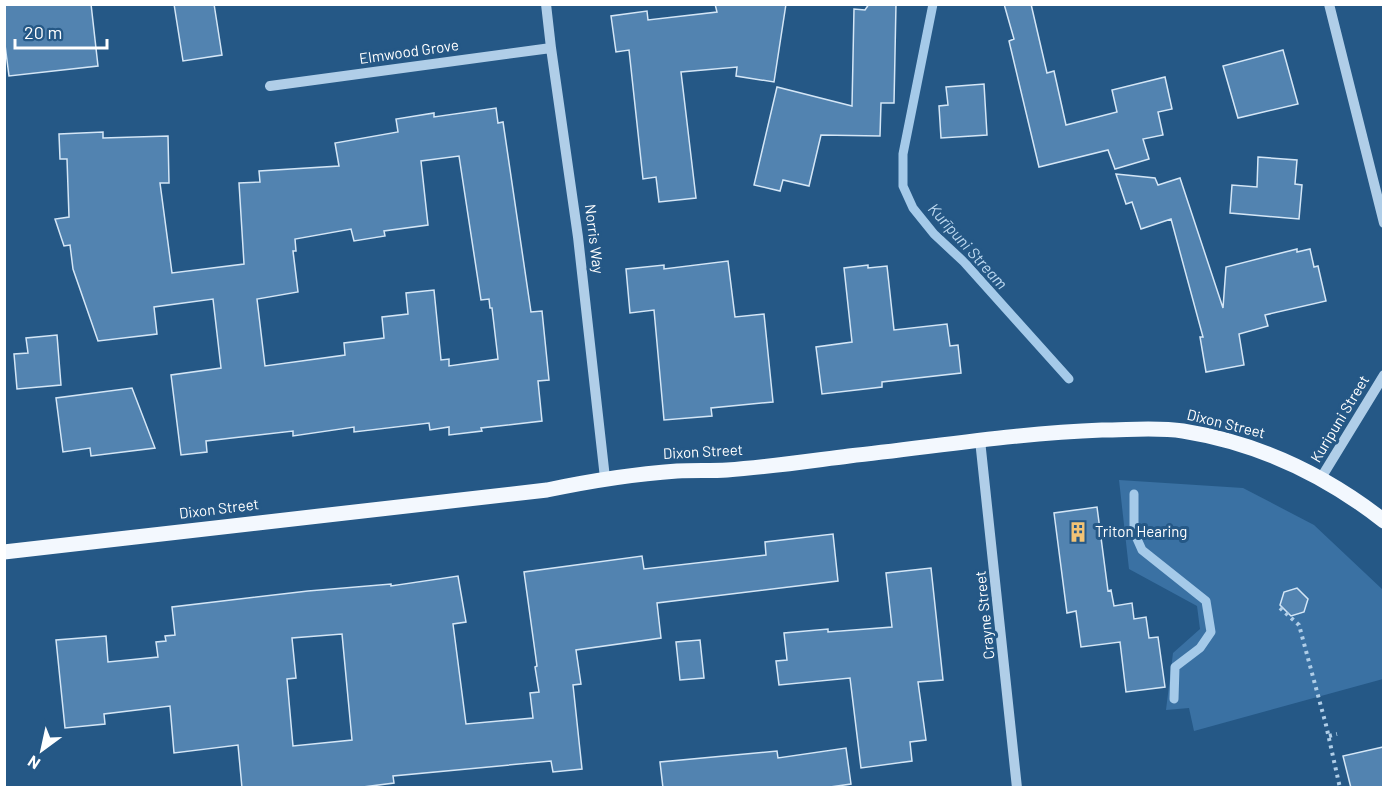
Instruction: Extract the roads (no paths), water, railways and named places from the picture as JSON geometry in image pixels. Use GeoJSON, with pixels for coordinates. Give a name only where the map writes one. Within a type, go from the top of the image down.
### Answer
{"type":"FeatureCollection","features":[{"type":"Feature","properties":{"kind":"main road","name":"Dixon Street"},"geometry":{"type":"LineString","coordinates":[[4,552],[547,490],[605,478],[678,471],[727,470],[1076,431],[1147,429],[1180,431],[1212,437],[1264,452],[1321,478],[1362,504],[1383,521]]}},
{"type":"Feature","properties":{"kind":"street","name":"Norris Way"},"geometry":{"type":"LineString","coordinates":[[546,4],[580,248],[605,478]]}},
{"type":"Feature","properties":{"kind":"street"},"geometry":{"type":"LineString","coordinates":[[1329,4],[1383,223]]}},
{"type":"Feature","properties":{"kind":"street","name":"Elmwood Grove"},"geometry":{"type":"LineString","coordinates":[[270,86],[551,48]]}},
{"type":"Feature","properties":{"kind":"street","name":"Kuripuni Street"},"geometry":{"type":"LineString","coordinates":[[1321,478],[1383,375]]}},
{"type":"Feature","properties":{"kind":"street","name":"Crayne Street"},"geometry":{"type":"LineString","coordinates":[[981,440],[1017,788]]}},
{"type":"Feature","properties":{"kind":"waterway","name":"Kurīpuni Stream"},"geometry":{"type":"LineString","coordinates":[[933,4],[903,154],[903,186],[913,208],[934,234],[964,262],[1069,379]]}},
{"type":"Feature","properties":{"kind":"waterway","name":"Kurīpuni Stream"},"geometry":{"type":"LineString","coordinates":[[1134,494],[1134,532],[1142,550],[1206,601],[1211,632],[1200,648],[1175,667],[1174,699]]}},
{"type":"Feature","properties":{"kind":"place","name":"Triton Hearing"},"geometry":{"type":"Point","coordinates":[1078,532]}}]}
